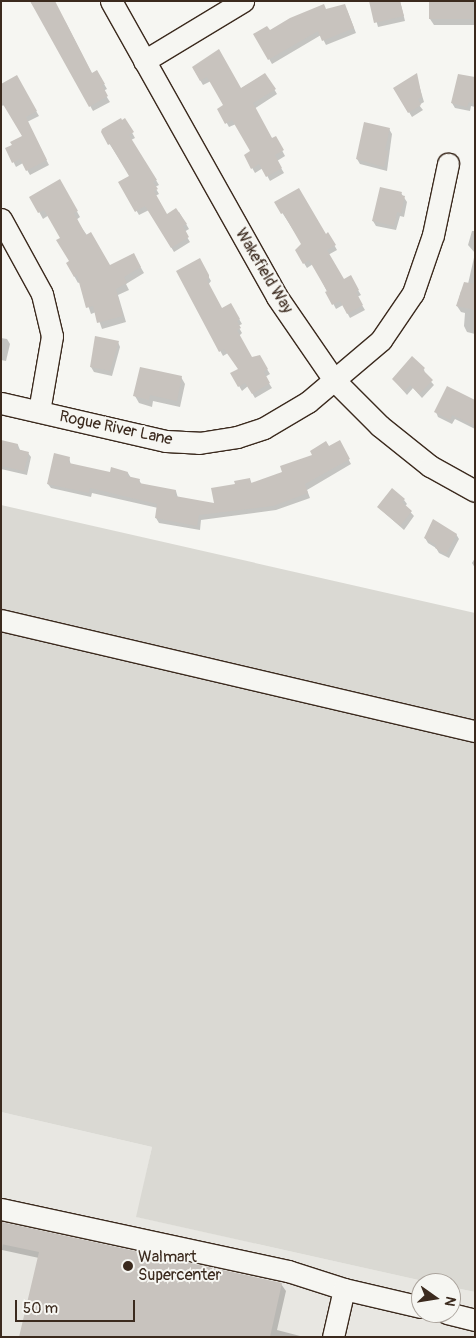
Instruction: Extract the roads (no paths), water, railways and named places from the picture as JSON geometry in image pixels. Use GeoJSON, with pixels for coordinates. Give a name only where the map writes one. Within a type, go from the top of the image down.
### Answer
{"type":"FeatureCollection","features":[{"type":"Feature","properties":{"kind":"street","name":"Wakefield Way"},"geometry":{"type":"LineString","coordinates":[[111,1],[278,297],[334,380],[394,438],[430,466],[475,491]]}},
{"type":"Feature","properties":{"kind":"street"},"geometry":{"type":"LineString","coordinates":[[144,61],[243,1]]}},
{"type":"Feature","properties":{"kind":"street","name":"Rogue River Lane"},"geometry":{"type":"LineString","coordinates":[[1,403],[166,442],[198,443],[237,437],[264,428],[308,402],[381,340],[412,293],[433,234],[448,164]]}},
{"type":"Feature","properties":{"kind":"street"},"geometry":{"type":"LineString","coordinates":[[1,219],[42,294],[52,336],[39,411]]}},
{"type":"Feature","properties":{"kind":"street"},"geometry":{"type":"LineString","coordinates":[[1,620],[475,731]]}},
{"type":"Feature","properties":{"kind":"street"},"geometry":{"type":"LineString","coordinates":[[1,1209],[288,1271],[344,1289],[411,1305]]}},
{"type":"Feature","properties":{"kind":"street"},"geometry":{"type":"LineString","coordinates":[[333,1337],[344,1289]]}},
{"type":"Feature","properties":{"kind":"street"},"geometry":{"type":"LineString","coordinates":[[461,1316],[475,1320]]}},
{"type":"Feature","properties":{"kind":"place","name":"Walmart Supercenter"},"geometry":{"type":"Point","coordinates":[128,1266]}}]}
